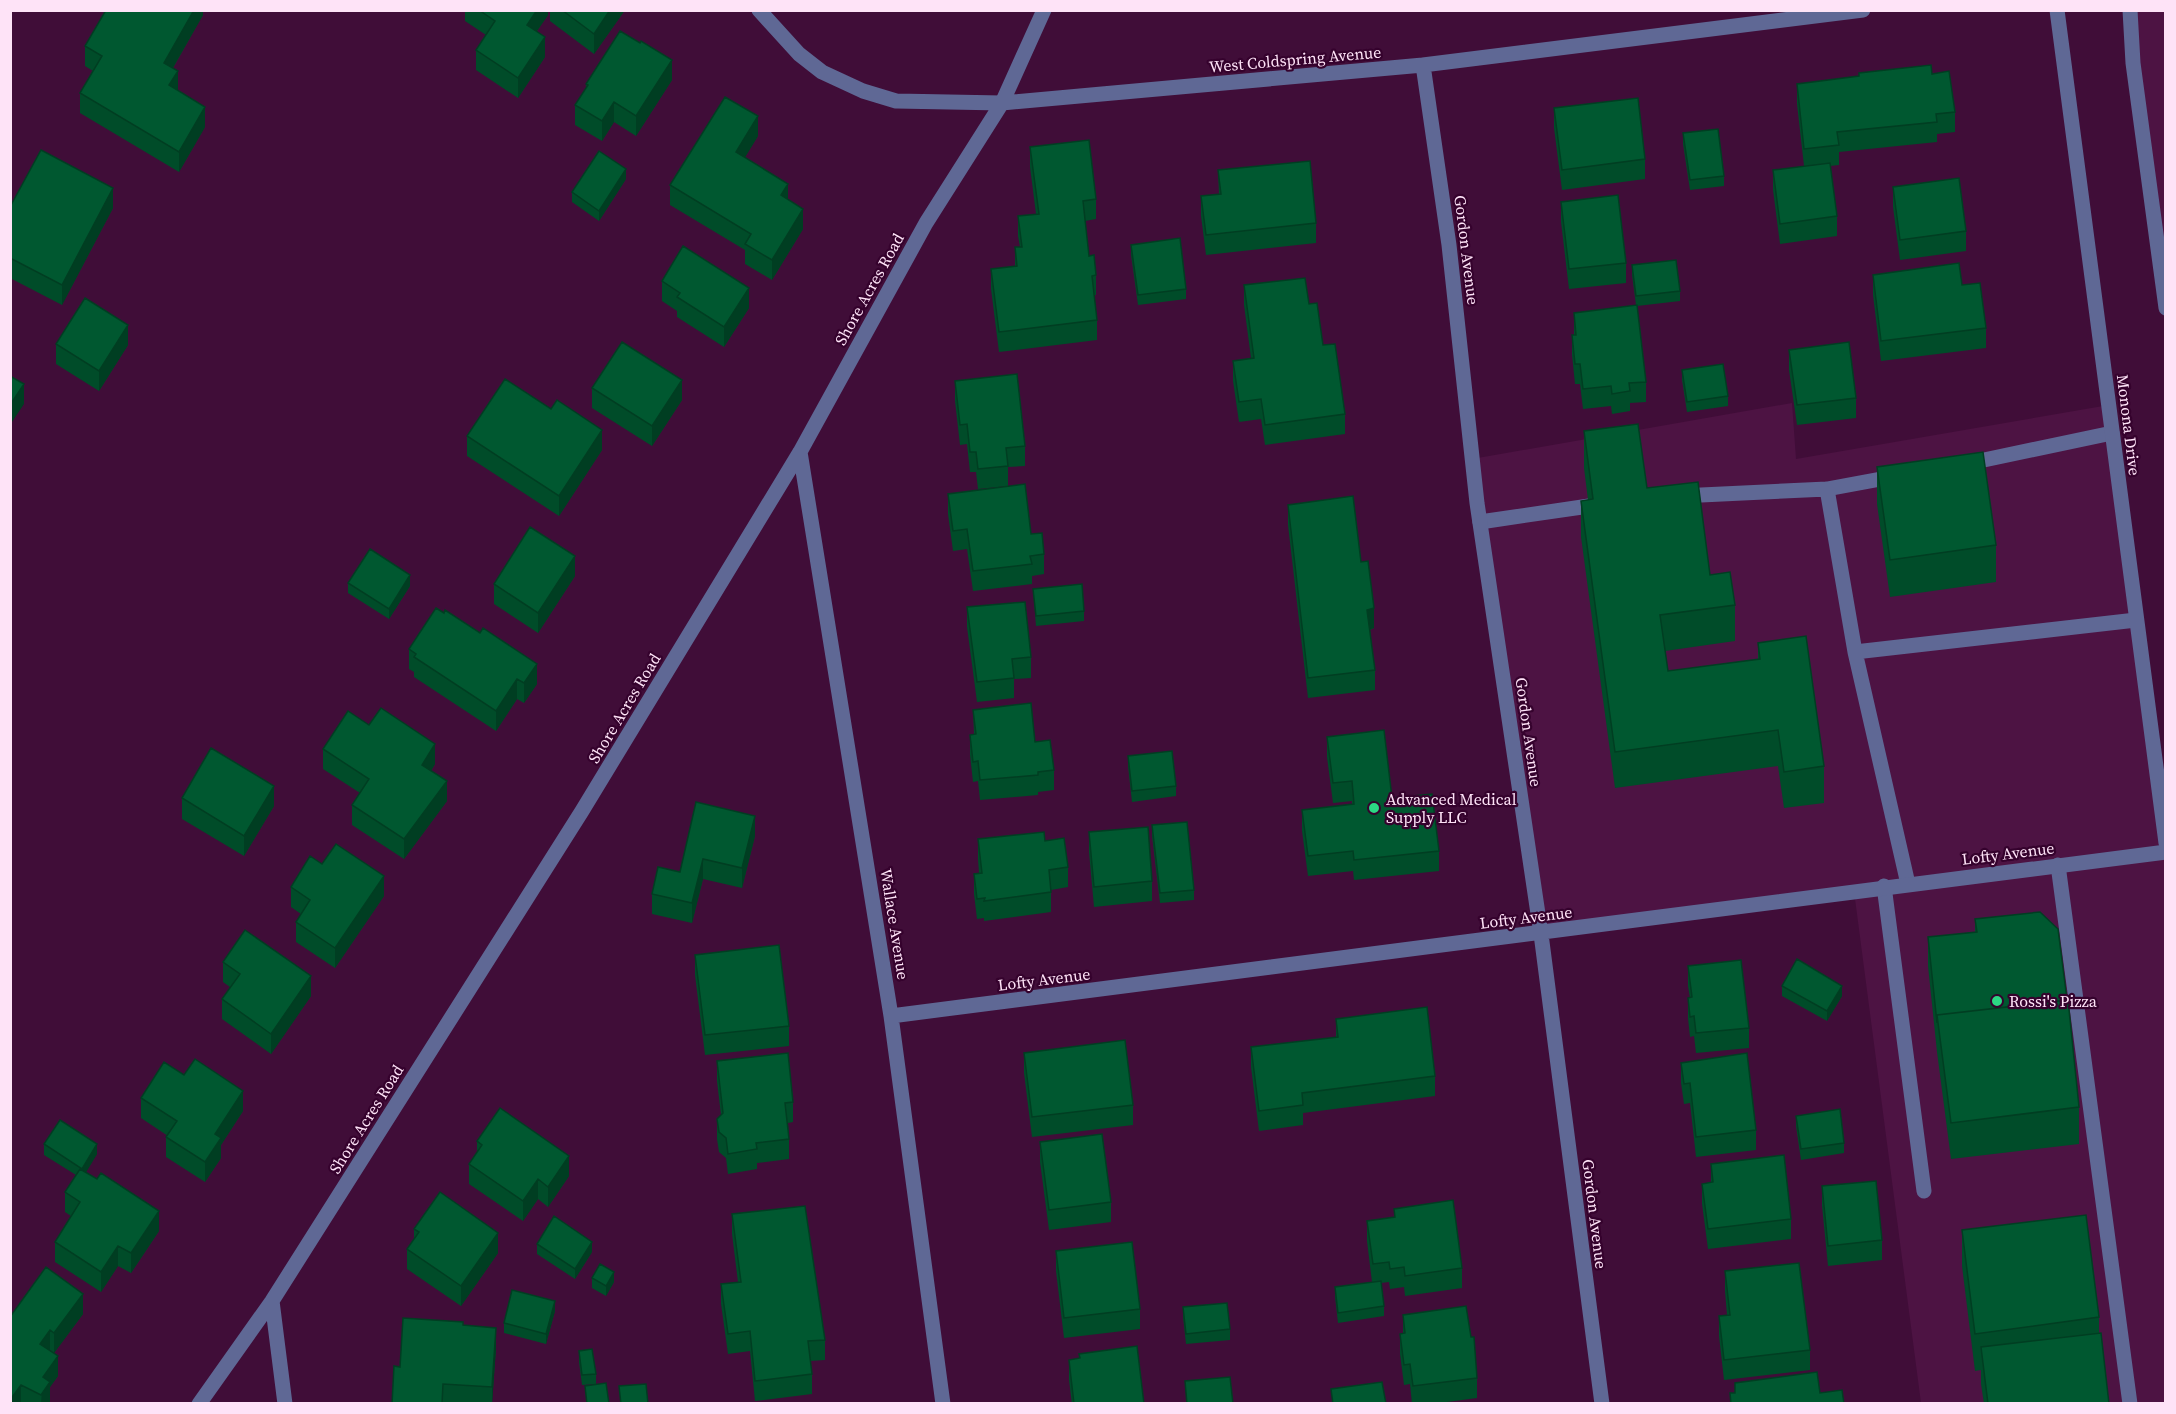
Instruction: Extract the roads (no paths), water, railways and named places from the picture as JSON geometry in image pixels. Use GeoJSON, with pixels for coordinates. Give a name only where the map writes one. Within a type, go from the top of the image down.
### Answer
{"type":"FeatureCollection","features":[{"type":"Feature","properties":{"kind":"street","name":"West Coldspring Avenue"},"geometry":{"type":"LineString","coordinates":[[759,10],[799,54],[822,72],[863,91],[896,101],[1002,104],[1424,65],[1863,10]]}},
{"type":"Feature","properties":{"kind":"street","name":"Shore Acres Road"},"geometry":{"type":"LineString","coordinates":[[200,1404],[272,1301],[582,811],[800,452],[926,223],[1002,104],[1044,10]]}},
{"type":"Feature","properties":{"kind":"street","name":"Monona Drive"},"geometry":{"type":"LineString","coordinates":[[2057,10],[2166,843]]}},
{"type":"Feature","properties":{"kind":"street"},"geometry":{"type":"LineString","coordinates":[[2130,10],[2133,63],[2166,308]]}},
{"type":"Feature","properties":{"kind":"street","name":"Gordon Avenue"},"geometry":{"type":"LineString","coordinates":[[1424,65],[1449,245],[1480,522],[1541,934],[1602,1404]]}},
{"type":"Feature","properties":{"kind":"street"},"geometry":{"type":"LineString","coordinates":[[1950,467],[2112,433]]}},
{"type":"Feature","properties":{"kind":"street","name":"Wallace Avenue"},"geometry":{"type":"LineString","coordinates":[[800,452],[891,1016],[943,1404]]}},
{"type":"Feature","properties":{"kind":"street"},"geometry":{"type":"LineString","coordinates":[[1666,496],[1827,489],[1916,473]]}},
{"type":"Feature","properties":{"kind":"street"},"geometry":{"type":"LineString","coordinates":[[1827,489],[1855,652],[1908,884]]}},
{"type":"Feature","properties":{"kind":"street"},"geometry":{"type":"LineString","coordinates":[[1480,522],[1589,506]]}},
{"type":"Feature","properties":{"kind":"street"},"geometry":{"type":"LineString","coordinates":[[1855,652],[2136,620]]}},
{"type":"Feature","properties":{"kind":"street","name":"Lofty Avenue"},"geometry":{"type":"LineString","coordinates":[[891,1016],[1541,934],[1884,886],[2166,852]]}},
{"type":"Feature","properties":{"kind":"street"},"geometry":{"type":"LineString","coordinates":[[2058,865],[2130,1404]]}},
{"type":"Feature","properties":{"kind":"street"},"geometry":{"type":"LineString","coordinates":[[1884,886],[1923,1191]]}},
{"type":"Feature","properties":{"kind":"street"},"geometry":{"type":"LineString","coordinates":[[272,1301],[285,1404]]}},
{"type":"Feature","properties":{"kind":"place","name":"Advanced Medical Supply LLC"},"geometry":{"type":"Point","coordinates":[1374,808]}},
{"type":"Feature","properties":{"kind":"place","name":"Rossi's Pizza"},"geometry":{"type":"Point","coordinates":[1997,1001]}}]}
